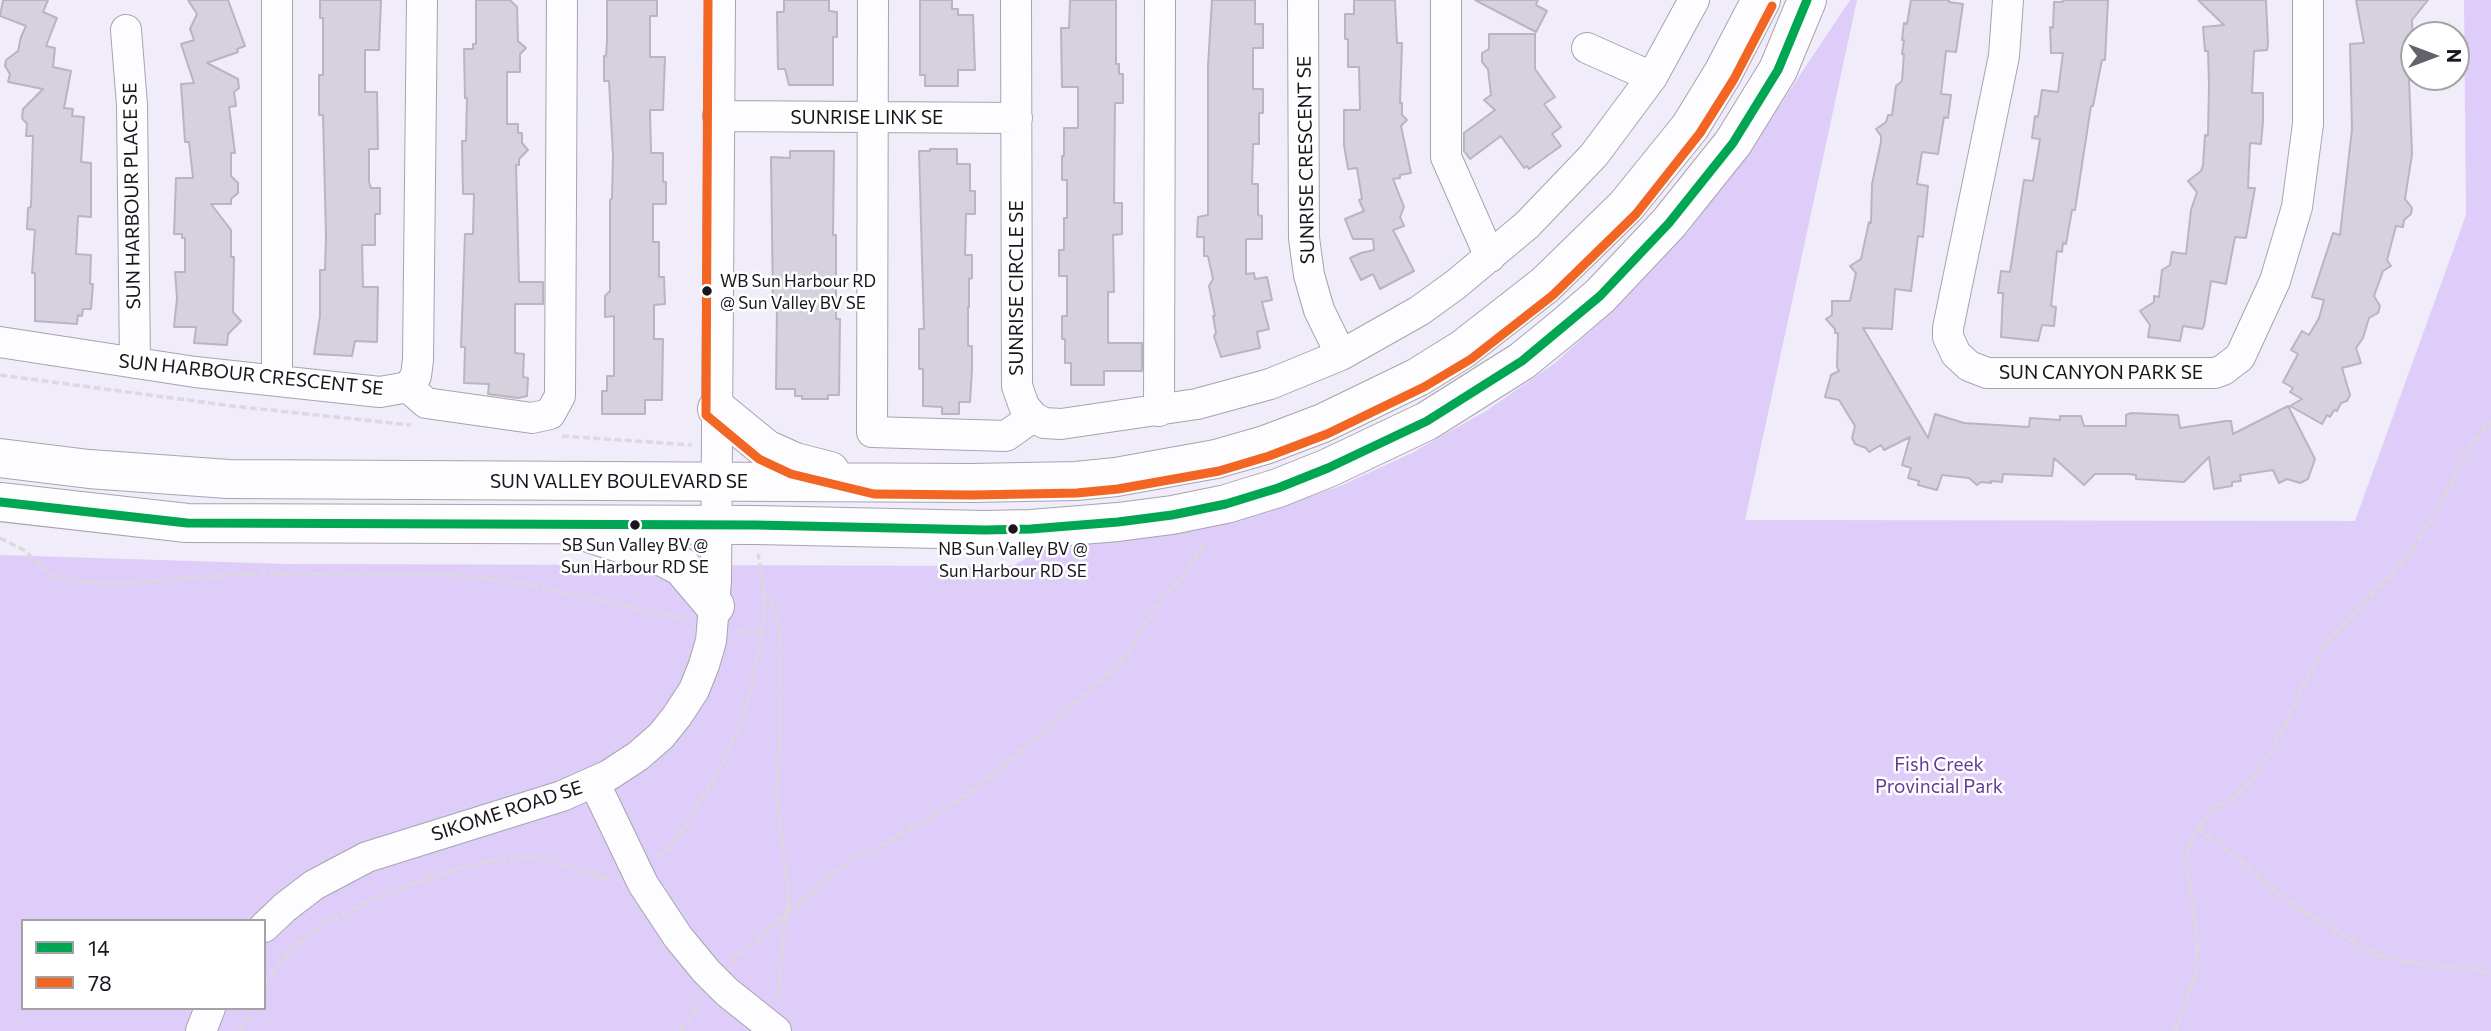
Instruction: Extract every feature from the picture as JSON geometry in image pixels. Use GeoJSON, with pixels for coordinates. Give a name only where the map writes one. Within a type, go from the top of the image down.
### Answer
{"type":"FeatureCollection","features":[{"type":"Feature","properties":{"kind":"main road","name":"SUN VALLEY BOULEVARD SE"},"geometry":{"type":"LineString","coordinates":[[0,458],[89,469],[229,479],[1076,481],[1171,468],[1265,445],[1323,423],[1418,377],[1463,349],[1545,285],[1626,206],[1690,127],[1723,73],[1761,0]]}},
{"type":"Feature","properties":{"kind":"main road"},"geometry":{"type":"LineString","coordinates":[[1778,70],[1807,0]]}},
{"type":"Feature","properties":{"kind":"main road"},"geometry":{"type":"LineString","coordinates":[[0,502],[187,523],[717,525],[985,530],[1091,524],[1172,515],[1226,504],[1278,488],[1404,433],[1522,361],[1600,296],[1702,185],[1733,143],[1778,70],[1813,29],[1831,0]]}},
{"type":"Feature","properties":{"kind":"main road"},"geometry":{"type":"LineString","coordinates":[[717,409],[766,449],[795,462],[877,482]]}},
{"type":"Feature","properties":{"kind":"main road"},"geometry":{"type":"LineString","coordinates":[[556,524],[611,539],[674,562],[687,572],[714,615]]}},
{"type":"Feature","properties":{"kind":"street"},"geometry":{"type":"LineString","coordinates":[[277,0],[277,381]]}},
{"type":"Feature","properties":{"kind":"street","name":"SUN HARBOUR CRESCENT SE"},"geometry":{"type":"LineString","coordinates":[[0,342],[277,381],[380,392],[408,387],[416,376],[418,360],[422,0]]}},
{"type":"Feature","properties":{"kind":"street"},"geometry":{"type":"LineString","coordinates":[[408,387],[426,403],[532,418],[550,414],[560,396],[562,0]]}},
{"type":"Feature","properties":{"kind":"street","name":"SIKOME ROAD SE"},"geometry":{"type":"LineString","coordinates":[[266,925],[314,885],[367,857],[562,796],[594,782],[638,756],[672,723],[698,681],[708,651],[714,615],[717,525],[720,0]]}},
{"type":"Feature","properties":{"kind":"street"},"geometry":{"type":"LineString","coordinates":[[873,0],[872,432],[1006,436],[1033,418],[1044,423],[1061,424],[1159,411],[1197,404],[1270,384],[1340,355],[1419,311],[1490,257],[1570,182],[1625,117],[1652,77],[1694,0]]}},
{"type":"Feature","properties":{"kind":"street","name":"SUNRISE CIRCLE SE"},"geometry":{"type":"LineString","coordinates":[[1016,0],[1017,386],[1024,406],[1033,418]]}},
{"type":"Feature","properties":{"kind":"street"},"geometry":{"type":"LineString","coordinates":[[1159,411],[1160,0]]}},
{"type":"Feature","properties":{"kind":"street","name":"SUNRISE CRESCENT SE"},"geometry":{"type":"LineString","coordinates":[[1303,0],[1304,238],[1309,275],[1319,310],[1340,355]]}},
{"type":"Feature","properties":{"kind":"street"},"geometry":{"type":"LineString","coordinates":[[1446,0],[1446,157],[1490,257]]}},
{"type":"Feature","properties":{"kind":"street","name":"SUN CANYON PARK SE"},"geometry":{"type":"LineString","coordinates":[[2008,0],[2004,56],[1948,328],[1951,345],[1962,360],[1987,373],[2204,373],[2223,370],[2240,357],[2275,281],[2297,206],[2308,124],[2308,0]]}},
{"type":"Feature","properties":{"kind":"street","name":"SUN HARBOUR PLACE SE"},"geometry":{"type":"LineString","coordinates":[[126,30],[132,106],[135,363]]}},
{"type":"Feature","properties":{"kind":"street"},"geometry":{"type":"LineString","coordinates":[[1587,48],[1652,77]]}},
{"type":"Feature","properties":{"kind":"street","name":"SUNRISE LINK SE"},"geometry":{"type":"LineString","coordinates":[[718,116],[1017,118]]}},
{"type":"Feature","properties":{"kind":"street"},"geometry":{"type":"LineString","coordinates":[[594,782],[638,876],[678,937],[727,992],[774,1030]]}},
{"type":"Feature","properties":{"kind":"street"},"geometry":{"type":"LineString","coordinates":[[201,1031],[209,1010]]}},
{"type":"Feature","properties":{"kind":"path"},"geometry":{"type":"LineString","coordinates":[[2175,1031],[2197,965],[2197,936],[2186,862],[2188,848],[2197,829],[2216,806],[2228,802],[2250,782],[2271,753],[2321,650],[2410,552],[2440,507],[2466,452],[2491,422]]}},
{"type":"Feature","properties":{"kind":"path"},"geometry":{"type":"LineString","coordinates":[[0,538],[24,550],[51,575],[79,582],[124,583],[262,573],[455,575],[528,584],[714,615],[762,633]]}},
{"type":"Feature","properties":{"kind":"path"},"geometry":{"type":"LineString","coordinates":[[729,964],[786,912],[862,853],[884,844],[948,807],[995,774],[1030,744],[1128,653],[1163,597],[1182,579],[1206,538]]}},
{"type":"Feature","properties":{"kind":"path"},"geometry":{"type":"LineString","coordinates":[[652,859],[670,847],[683,831],[726,756],[744,714],[762,633],[764,595],[757,553]]}},
{"type":"Feature","properties":{"kind":"path"},"geometry":{"type":"LineString","coordinates":[[764,595],[769,597],[780,632],[782,690],[777,798],[788,885],[774,1030]]}},
{"type":"Feature","properties":{"kind":"path"},"geometry":{"type":"LineString","coordinates":[[2197,829],[2221,845],[2295,907],[2374,953],[2399,961],[2491,972]]}},
{"type":"Feature","properties":{"kind":"path"},"geometry":{"type":"LineString","coordinates":[[266,982],[293,949],[326,923],[370,900],[452,870],[495,860],[527,857],[559,862],[605,878],[620,877]]}},
{"type":"Feature","properties":{"kind":"path"},"geometry":{"type":"LineString","coordinates":[[681,1031],[703,995]]}},
{"type":"Feature","properties":{"kind":"path"},"geometry":{"type":"LineString","coordinates":[[240,1031],[249,1010]]}},
{"type":"Feature","properties":{"kind":"green space","name":"Fish Creek Provincial Park"},"geometry":{"type":"Polygon","coordinates":[[[1850,0],[1857,0],[1745,520],[2355,521],[2466,215],[2465,91],[2470,91],[2470,21],[2464,21],[2464,0],[2491,0],[2491,1031],[0,1031],[0,555],[286,564],[1012,566],[1047,547],[1259,513],[1338,487],[1412,453],[1486,411],[1555,363],[1616,308],[1688,232],[1752,147],[1850,0]]]}},
{"type":"Feature","properties":{"kind":"building"},"geometry":{"type":"Polygon","coordinates":[[[3,0],[48,0],[43,12],[57,18],[46,46],[55,48],[53,67],[71,71],[64,108],[73,109],[72,116],[84,117],[81,162],[91,163],[91,217],[78,216],[76,254],[91,255],[90,284],[93,284],[91,309],[83,309],[82,316],[78,315],[77,324],[35,321],[35,273],[32,273],[35,230],[27,229],[28,208],[31,207],[33,136],[26,136],[27,124],[22,118],[23,109],[43,89],[8,82],[10,74],[5,66],[6,60],[18,51],[26,26],[0,16],[3,0]]]}},
{"type":"Feature","properties":{"kind":"building"},"geometry":{"type":"Polygon","coordinates":[[[188,0],[228,0],[245,46],[237,49],[238,52],[207,63],[238,79],[239,88],[234,92],[236,106],[229,107],[235,153],[231,153],[231,176],[238,183],[238,193],[231,199],[231,204],[211,204],[231,230],[231,257],[234,257],[233,312],[241,321],[228,334],[227,345],[194,343],[196,327],[174,327],[177,298],[175,272],[185,272],[185,238],[182,238],[182,234],[174,234],[176,178],[193,178],[189,142],[185,142],[181,84],[194,83],[181,44],[194,40],[190,29],[197,14],[188,0]]]}},
{"type":"Feature","properties":{"kind":"building"},"geometry":{"type":"Polygon","coordinates":[[[320,0],[381,0],[379,50],[365,50],[365,92],[377,92],[378,149],[369,149],[369,182],[371,188],[380,188],[380,214],[375,214],[375,245],[362,245],[363,287],[378,287],[377,342],[355,341],[352,356],[314,354],[320,316],[320,270],[325,270],[326,236],[323,115],[319,115],[319,75],[323,75],[323,18],[320,18],[320,0]]]}},
{"type":"Feature","properties":{"kind":"building"},"geometry":{"type":"Polygon","coordinates":[[[476,0],[510,0],[517,7],[518,41],[526,48],[520,54],[520,72],[507,72],[507,124],[518,124],[518,133],[522,133],[522,143],[528,150],[519,159],[519,165],[516,165],[519,282],[543,282],[543,304],[515,304],[515,353],[524,354],[523,377],[528,378],[527,396],[518,398],[488,394],[489,384],[464,383],[465,347],[461,347],[465,234],[473,234],[474,194],[463,194],[462,141],[466,141],[467,98],[464,49],[473,49],[473,44],[476,44],[476,0]]]}},
{"type":"Feature","properties":{"kind":"building"},"geometry":{"type":"Polygon","coordinates":[[[607,0],[657,0],[657,16],[650,16],[650,57],[665,57],[663,110],[650,110],[651,153],[663,153],[663,182],[666,182],[666,204],[653,204],[653,242],[659,242],[659,277],[664,277],[665,304],[654,305],[654,339],[663,339],[662,400],[645,400],[645,414],[602,414],[602,391],[607,391],[607,376],[614,376],[614,316],[605,317],[605,296],[610,291],[613,156],[609,81],[604,81],[607,0]]]}},
{"type":"Feature","properties":{"kind":"building"},"geometry":{"type":"Polygon","coordinates":[[[784,0],[829,0],[829,11],[837,12],[837,37],[833,37],[833,85],[789,85],[785,69],[778,69],[777,12],[784,12],[784,0]]]}},
{"type":"Feature","properties":{"kind":"building"},"geometry":{"type":"Polygon","coordinates":[[[920,0],[952,0],[952,9],[958,9],[958,15],[973,15],[975,70],[958,70],[958,86],[925,86],[925,75],[920,75],[920,0]]]}},
{"type":"Feature","properties":{"kind":"building"},"geometry":{"type":"Polygon","coordinates":[[[1070,0],[1116,0],[1116,64],[1119,64],[1119,74],[1123,74],[1123,103],[1115,103],[1114,203],[1122,203],[1122,234],[1113,235],[1114,292],[1108,292],[1108,343],[1142,343],[1142,371],[1104,371],[1104,385],[1071,385],[1071,363],[1065,363],[1065,339],[1062,339],[1062,316],[1067,316],[1067,276],[1059,276],[1059,250],[1064,250],[1064,218],[1067,218],[1067,180],[1062,180],[1064,128],[1078,128],[1078,87],[1062,87],[1061,28],[1069,28],[1070,0]]]}},
{"type":"Feature","properties":{"kind":"building"},"geometry":{"type":"Polygon","coordinates":[[[1212,0],[1255,0],[1255,24],[1263,24],[1263,48],[1253,48],[1253,89],[1263,89],[1263,113],[1259,113],[1259,144],[1253,144],[1252,184],[1258,184],[1258,215],[1262,216],[1262,239],[1246,239],[1246,274],[1254,273],[1255,279],[1267,277],[1272,300],[1262,302],[1269,329],[1257,332],[1260,348],[1221,357],[1214,336],[1215,316],[1209,286],[1213,279],[1208,256],[1204,256],[1204,237],[1197,237],[1198,217],[1208,215],[1208,66],[1212,0]]]}},
{"type":"Feature","properties":{"kind":"building"},"geometry":{"type":"Polygon","coordinates":[[[1354,0],[1395,0],[1397,43],[1402,43],[1400,103],[1402,115],[1407,120],[1401,126],[1411,173],[1393,179],[1404,207],[1400,217],[1404,226],[1393,230],[1414,271],[1380,289],[1373,274],[1361,280],[1350,258],[1374,250],[1373,239],[1353,239],[1345,219],[1364,211],[1359,200],[1362,199],[1357,168],[1348,169],[1344,145],[1344,110],[1360,110],[1359,67],[1348,67],[1348,39],[1345,39],[1345,14],[1354,14],[1354,0]]]}},
{"type":"Feature","properties":{"kind":"building"},"geometry":{"type":"Polygon","coordinates":[[[1475,0],[1538,0],[1536,5],[1547,11],[1536,32],[1475,0]]]}},
{"type":"Feature","properties":{"kind":"building"},"geometry":{"type":"Polygon","coordinates":[[[1911,0],[1949,0],[1963,4],[1956,52],[1946,51],[1941,94],[1951,95],[1948,118],[1944,117],[1938,154],[1922,152],[1917,184],[1928,186],[1923,237],[1918,236],[1911,291],[1895,289],[1892,329],[1863,328],[1928,438],[1935,414],[1964,423],[2029,427],[2030,418],[2060,420],[2060,416],[2081,416],[2084,426],[2126,426],[2126,415],[2131,413],[2178,415],[2180,428],[2231,421],[2233,434],[2288,406],[2315,459],[2308,479],[2300,483],[2287,479],[2279,483],[2273,470],[2240,475],[2241,481],[2232,482],[2232,486],[2214,489],[2209,457],[2184,482],[2136,479],[2136,475],[2128,474],[2095,474],[2084,485],[2054,458],[2052,476],[2003,474],[2002,482],[1981,482],[1977,485],[1969,478],[1942,475],[1937,490],[1918,485],[1919,481],[1908,478],[1911,468],[1902,465],[1910,437],[1884,450],[1881,445],[1869,452],[1855,444],[1852,438],[1855,426],[1839,400],[1825,397],[1831,375],[1839,371],[1838,333],[1835,333],[1835,329],[1826,319],[1832,315],[1832,301],[1850,301],[1856,273],[1850,266],[1861,259],[1869,222],[1871,223],[1872,184],[1881,142],[1881,136],[1876,129],[1886,122],[1888,115],[1892,115],[1896,86],[1902,81],[1902,40],[1911,0]]]}},
{"type":"Feature","properties":{"kind":"building"},"geometry":{"type":"Polygon","coordinates":[[[2108,0],[2105,60],[2102,60],[2091,106],[2075,210],[2072,210],[2066,244],[2063,243],[2062,252],[2057,251],[2051,306],[2056,307],[2054,326],[2042,325],[2038,341],[2001,337],[2003,293],[1998,293],[2001,271],[2010,272],[2024,180],[2033,181],[2040,139],[2032,138],[2042,90],[2058,92],[2063,53],[2051,53],[2050,27],[2053,28],[2054,2],[2108,0]]]}},
{"type":"Feature","properties":{"kind":"building"},"geometry":{"type":"Polygon","coordinates":[[[2198,0],[2266,0],[2268,44],[2267,50],[2254,51],[2252,93],[2263,93],[2263,121],[2261,144],[2250,143],[2248,188],[2255,188],[2246,238],[2235,237],[2226,284],[2211,281],[2204,326],[2202,329],[2183,326],[2180,341],[2148,337],[2150,325],[2140,311],[2154,302],[2154,296],[2159,297],[2162,270],[2170,265],[2172,252],[2186,254],[2191,210],[2197,192],[2188,181],[2201,171],[2203,165],[2205,135],[2208,136],[2209,85],[2208,51],[2205,51],[2203,27],[2224,25],[2198,0]]]}},
{"type":"Feature","properties":{"kind":"building"},"geometry":{"type":"Polygon","coordinates":[[[2356,0],[2428,0],[2412,21],[2400,21],[2400,91],[2409,91],[2412,154],[2405,199],[2412,208],[2411,214],[2404,220],[2403,227],[2396,226],[2387,260],[2391,266],[2383,271],[2374,296],[2380,306],[2378,313],[2369,318],[2363,338],[2356,348],[2361,363],[2342,368],[2350,395],[2337,411],[2334,410],[2330,417],[2327,415],[2322,424],[2290,406],[2302,399],[2290,392],[2293,388],[2283,382],[2298,354],[2291,350],[2302,331],[2309,335],[2319,318],[2324,300],[2312,297],[2333,233],[2340,235],[2352,129],[2350,44],[2364,43],[2356,0]]]}},
{"type":"Feature","properties":{"kind":"building"},"geometry":{"type":"Polygon","coordinates":[[[1489,34],[1535,34],[1535,69],[1555,97],[1544,104],[1561,127],[1552,134],[1561,146],[1529,169],[1527,166],[1524,168],[1501,136],[1470,159],[1464,151],[1464,133],[1495,110],[1484,100],[1491,95],[1488,69],[1482,62],[1482,53],[1489,49],[1489,34]]]}},
{"type":"Feature","properties":{"kind":"building"},"geometry":{"type":"Polygon","coordinates":[[[957,149],[957,164],[970,164],[970,191],[975,191],[975,214],[966,214],[965,255],[972,255],[968,307],[968,346],[972,346],[970,402],[959,402],[959,414],[942,414],[942,407],[923,406],[923,369],[919,369],[919,329],[924,329],[919,151],[957,149]]]}},
{"type":"Feature","properties":{"kind":"building"},"geometry":{"type":"Polygon","coordinates":[[[790,151],[834,151],[833,235],[836,235],[836,319],[840,319],[839,395],[828,395],[828,399],[802,399],[802,396],[795,396],[795,389],[776,389],[777,305],[773,305],[771,157],[790,158],[790,151]]]}},
{"type":"Feature","properties":{"kind":"transit line","name":"78"},"geometry":{"type":"LineString","coordinates":[[708,0],[706,415],[759,459],[791,474],[874,494],[972,495],[1077,493],[1118,489],[1219,471],[1327,434],[1424,387],[1471,359],[1553,295],[1636,214],[1700,133],[1734,79],[1772,6]]}},
{"type":"Feature","properties":{"kind":"transit line","name":"14"},"geometry":{"type":"LineString","coordinates":[[0,502],[187,523],[756,525],[985,530],[1118,522],[1226,504],[1278,488],[1328,468],[1427,421],[1522,361],[1600,296],[1669,223],[1733,143],[1778,70],[1807,0]]}},
{"type":"Feature","properties":{"kind":"place","name":"WB Sun Harbour RD @ Sun Valley BV SE"},"geometry":{"type":"Point","coordinates":[707,291]}},
{"type":"Feature","properties":{"kind":"place","name":"SB Sun Valley BV @ Sun Harbour RD SE"},"geometry":{"type":"Point","coordinates":[635,525]}},
{"type":"Feature","properties":{"kind":"place","name":"NB Sun Valley BV @ Sun Harbour RD SE"},"geometry":{"type":"Point","coordinates":[1013,529]}}]}
